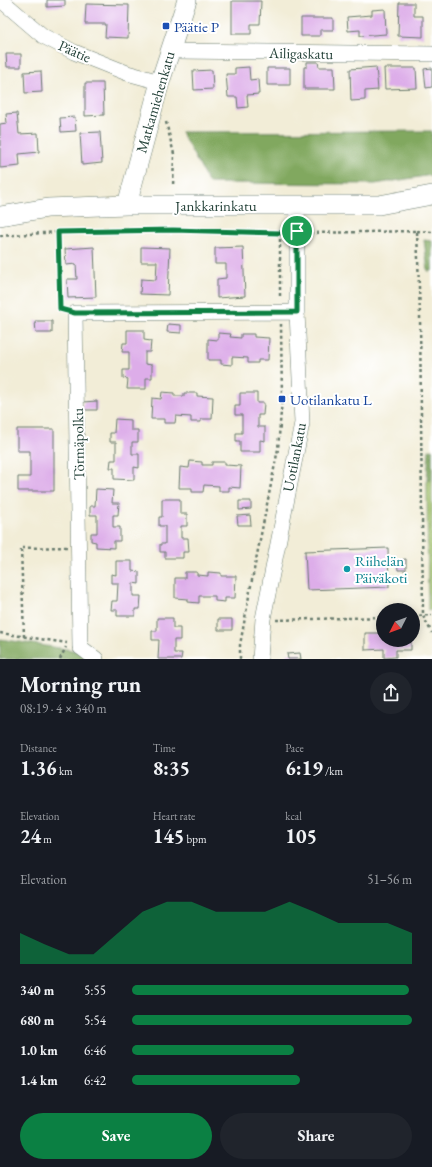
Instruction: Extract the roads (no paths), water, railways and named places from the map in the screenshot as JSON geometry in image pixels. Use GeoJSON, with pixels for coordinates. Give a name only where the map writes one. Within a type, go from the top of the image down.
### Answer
{"type":"FeatureCollection","features":[{"type":"Feature","properties":{"kind":"street","name":"Päätie"},"geometry":{"type":"LineString","coordinates":[[1,0],[43,36],[74,52],[127,73],[160,82]]}},
{"type":"Feature","properties":{"kind":"street","name":"Matkamiehenkatu"},"geometry":{"type":"LineString","coordinates":[[127,205],[160,82],[187,0]]}},
{"type":"Feature","properties":{"kind":"street","name":"Ailigaskatu"},"geometry":{"type":"LineString","coordinates":[[170,50],[432,54]]}},
{"type":"Feature","properties":{"kind":"street","name":"Jankkarinkatu"},"geometry":{"type":"LineString","coordinates":[[0,216],[48,208],[127,205],[297,206],[379,204],[432,195]]}},
{"type":"Feature","properties":{"kind":"street","name":"Uotilankatu"},"geometry":{"type":"LineString","coordinates":[[260,659],[263,619],[302,423],[297,312],[297,206]]}},
{"type":"Feature","properties":{"kind":"street","name":"Törmäpolku"},"geometry":{"type":"LineString","coordinates":[[96,659],[73,645],[79,546],[75,313],[297,312]]}},
{"type":"Feature","properties":{"kind":"place","name":"Päätie P"},"geometry":{"type":"Point","coordinates":[166,26]}},
{"type":"Feature","properties":{"kind":"place","name":"Uotilankatu L"},"geometry":{"type":"Point","coordinates":[282,399]}},
{"type":"Feature","properties":{"kind":"place","name":"Riihelän Päiväkoti"},"geometry":{"type":"Point","coordinates":[347,569]}}]}
